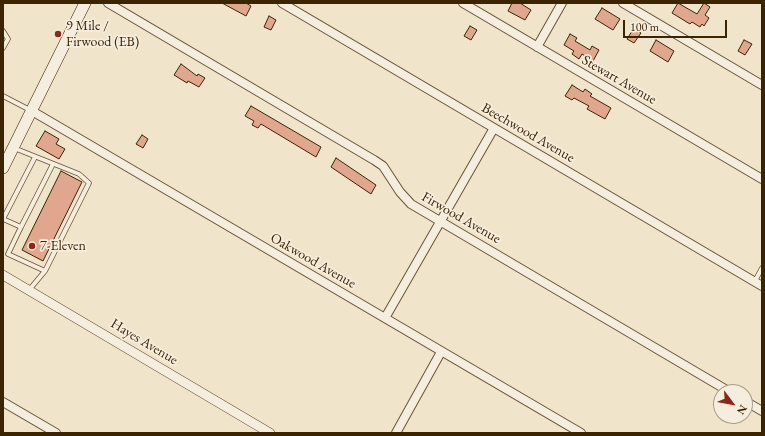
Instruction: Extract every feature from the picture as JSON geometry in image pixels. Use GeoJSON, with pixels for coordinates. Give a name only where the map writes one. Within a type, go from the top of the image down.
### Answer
{"type":"FeatureCollection","features":[{"type":"Feature","properties":{"kind":"main road"},"geometry":{"type":"LineString","coordinates":[[3,168],[85,3]]}},
{"type":"Feature","properties":{"kind":"street","name":"Firwood Avenue"},"geometry":{"type":"LineString","coordinates":[[108,3],[374,160],[383,166],[406,200],[716,384]]}},
{"type":"Feature","properties":{"kind":"street","name":"Beechwood Avenue"},"geometry":{"type":"LineString","coordinates":[[282,3],[758,283]]}},
{"type":"Feature","properties":{"kind":"street","name":"Stewart Avenue"},"geometry":{"type":"LineString","coordinates":[[463,3],[762,179]]}},
{"type":"Feature","properties":{"kind":"street"},"geometry":{"type":"LineString","coordinates":[[537,47],[562,3]]}},
{"type":"Feature","properties":{"kind":"street"},"geometry":{"type":"LineString","coordinates":[[623,3],[762,85]]}},
{"type":"Feature","properties":{"kind":"street","name":"Oakwood Avenue"},"geometry":{"type":"LineString","coordinates":[[32,111],[581,433]]}},
{"type":"Feature","properties":{"kind":"street"},"geometry":{"type":"LineString","coordinates":[[385,318],[442,222],[494,128]]}},
{"type":"Feature","properties":{"kind":"street","name":"Hayes Avenue"},"geometry":{"type":"LineString","coordinates":[[3,275],[270,433]]}},
{"type":"Feature","properties":{"kind":"street"},"geometry":{"type":"LineString","coordinates":[[396,433],[441,352]]}},
{"type":"Feature","properties":{"kind":"street"},"geometry":{"type":"LineString","coordinates":[[3,402],[56,433]]}},
{"type":"Feature","properties":{"kind":"street"},"geometry":{"type":"LineString","coordinates":[[753,406],[762,411]]}},
{"type":"Feature","properties":{"kind":"lane"},"geometry":{"type":"LineString","coordinates":[[3,31],[8,39],[3,48]]}},
{"type":"Feature","properties":{"kind":"lane"},"geometry":{"type":"LineString","coordinates":[[3,96],[32,111]]}},
{"type":"Feature","properties":{"kind":"lane"},"geometry":{"type":"LineString","coordinates":[[14,147],[79,174],[89,182],[45,271],[29,290]]}},
{"type":"Feature","properties":{"kind":"lane"},"geometry":{"type":"LineString","coordinates":[[21,227],[3,219],[35,157]]}},
{"type":"Feature","properties":{"kind":"lane"},"geometry":{"type":"LineString","coordinates":[[8,254],[53,164]]}},
{"type":"Feature","properties":{"kind":"lane"},"geometry":{"type":"LineString","coordinates":[[3,252],[45,271]]}},
{"type":"Feature","properties":{"kind":"lane"},"geometry":{"type":"LineString","coordinates":[[758,283],[762,268]]}},
{"type":"Feature","properties":{"kind":"building"},"geometry":{"type":"Polygon","coordinates":[[[222,3],[246,3],[251,6],[246,16],[222,3]]]}},
{"type":"Feature","properties":{"kind":"building"},"geometry":{"type":"Polygon","coordinates":[[[512,3],[520,3],[531,10],[525,20],[508,11],[512,3]]]}},
{"type":"Feature","properties":{"kind":"building"},"geometry":{"type":"Polygon","coordinates":[[[678,3],[697,14],[704,3],[710,7],[705,15],[709,18],[704,26],[702,24],[700,27],[692,22],[690,24],[672,13],[678,3]]]}},
{"type":"Feature","properties":{"kind":"building"},"geometry":{"type":"Polygon","coordinates":[[[602,8],[620,19],[613,30],[595,19],[602,8]]]}},
{"type":"Feature","properties":{"kind":"building"},"geometry":{"type":"Polygon","coordinates":[[[269,16],[276,20],[271,30],[264,27],[269,16]]]}},
{"type":"Feature","properties":{"kind":"building"},"geometry":{"type":"Polygon","coordinates":[[[470,26],[477,30],[471,40],[464,36],[470,26]]]}},
{"type":"Feature","properties":{"kind":"building"},"geometry":{"type":"Polygon","coordinates":[[[634,28],[641,33],[634,43],[627,39],[634,28]]]}},
{"type":"Feature","properties":{"kind":"building"},"geometry":{"type":"Polygon","coordinates":[[[570,34],[577,38],[575,41],[590,50],[592,46],[599,50],[593,61],[582,54],[579,59],[572,54],[574,51],[564,45],[570,34]]]}},
{"type":"Feature","properties":{"kind":"building"},"geometry":{"type":"Polygon","coordinates":[[[656,40],[674,51],[668,62],[650,51],[656,40]]]}},
{"type":"Feature","properties":{"kind":"building"},"geometry":{"type":"Polygon","coordinates":[[[744,40],[752,44],[745,55],[738,51],[744,40]]]}},
{"type":"Feature","properties":{"kind":"building"},"geometry":{"type":"Polygon","coordinates":[[[181,64],[197,76],[198,74],[205,78],[199,87],[188,81],[187,83],[174,75],[181,64]]]}},
{"type":"Feature","properties":{"kind":"building"},"geometry":{"type":"Polygon","coordinates":[[[572,85],[583,92],[585,89],[592,94],[590,96],[611,108],[605,119],[587,109],[589,106],[574,98],[572,100],[565,96],[572,85]]]}},
{"type":"Feature","properties":{"kind":"building"},"geometry":{"type":"Polygon","coordinates":[[[251,106],[321,147],[316,157],[261,124],[258,128],[252,125],[254,121],[245,116],[251,106]]]}},
{"type":"Feature","properties":{"kind":"building"},"geometry":{"type":"Polygon","coordinates":[[[45,131],[59,139],[56,144],[65,149],[59,159],[36,146],[45,131]]]}},
{"type":"Feature","properties":{"kind":"building"},"geometry":{"type":"Polygon","coordinates":[[[142,135],[148,139],[143,148],[136,144],[142,135]]]}},
{"type":"Feature","properties":{"kind":"building"},"geometry":{"type":"Polygon","coordinates":[[[336,158],[376,185],[371,194],[331,167],[336,158]]]}},
{"type":"Feature","properties":{"kind":"building"},"geometry":{"type":"Polygon","coordinates":[[[61,171],[82,182],[43,261],[22,250],[61,171]]]}},
{"type":"Feature","properties":{"kind":"place","name":"9 Mile / Firwood (EB)"},"geometry":{"type":"Point","coordinates":[58,34]}},
{"type":"Feature","properties":{"kind":"place","name":"7-Eleven"},"geometry":{"type":"Point","coordinates":[32,246]}}]}
